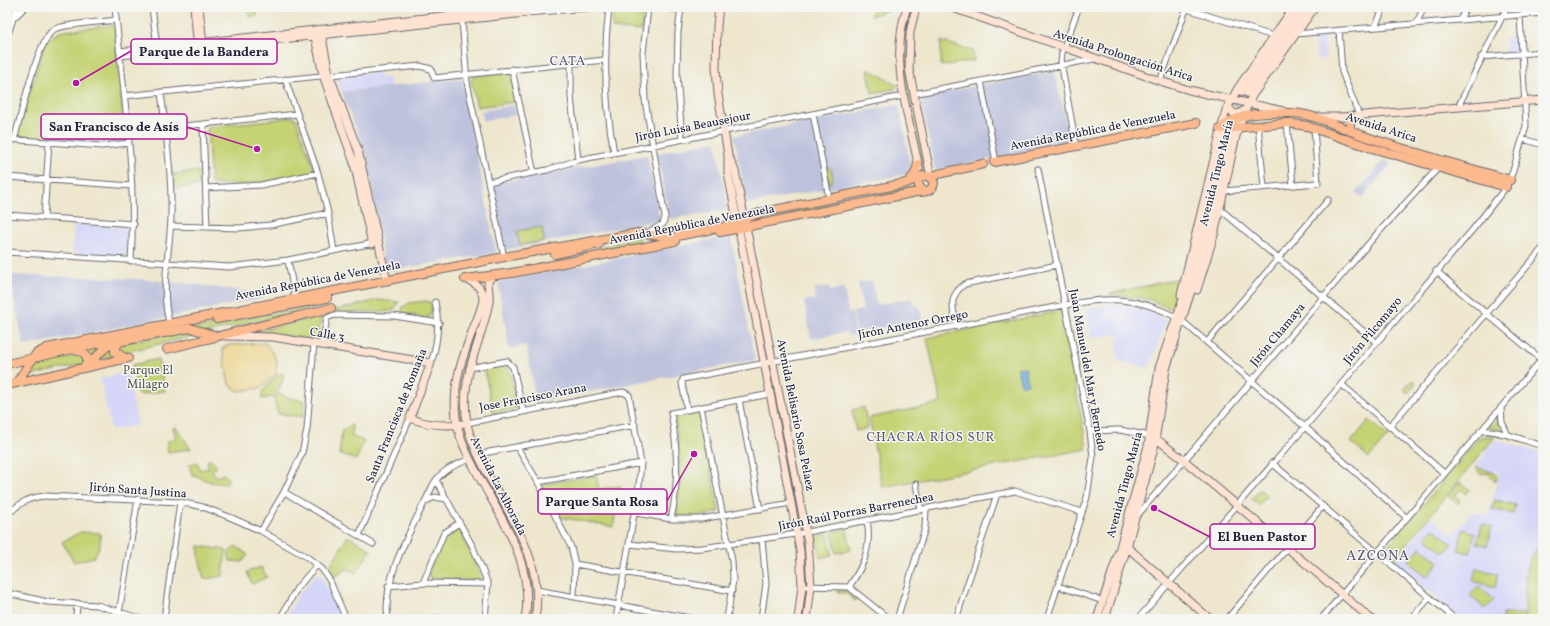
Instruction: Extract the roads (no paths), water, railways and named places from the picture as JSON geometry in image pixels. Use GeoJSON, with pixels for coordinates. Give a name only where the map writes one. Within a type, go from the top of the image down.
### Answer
{"type":"FeatureCollection","features":[{"type":"Feature","properties":{"kind":"main road"},"geometry":{"type":"LineString","coordinates":[[1225,132],[1230,120],[1245,109]]}},
{"type":"Feature","properties":{"kind":"main road","name":"Avenida Arica"},"geometry":{"type":"LineString","coordinates":[[1245,109],[1293,113],[1308,116],[1368,138],[1445,160],[1508,184]]}},
{"type":"Feature","properties":{"kind":"main road"},"geometry":{"type":"LineString","coordinates":[[1350,131],[1350,121],[1355,115]]}},
{"type":"Feature","properties":{"kind":"main road","name":"Avenida República de Venezuela"},"geometry":{"type":"LineString","coordinates":[[995,162],[1196,123]]}},
{"type":"Feature","properties":{"kind":"main road","name":"Avenida Arica"},"geometry":{"type":"LineString","coordinates":[[1239,126],[1287,123],[1314,128],[1341,136],[1372,148],[1456,172],[1508,184]]}},
{"type":"Feature","properties":{"kind":"main road"},"geometry":{"type":"LineString","coordinates":[[1225,132],[1239,126]]}},
{"type":"Feature","properties":{"kind":"main road"},"geometry":{"type":"LineString","coordinates":[[1341,136],[1368,138]]}},
{"type":"Feature","properties":{"kind":"main road"},"geometry":{"type":"LineString","coordinates":[[1445,160],[1456,172]]}},
{"type":"Feature","properties":{"kind":"main road"},"geometry":{"type":"LineString","coordinates":[[906,183],[915,174],[918,164]]}},
{"type":"Feature","properties":{"kind":"main road"},"geometry":{"type":"LineString","coordinates":[[931,177],[934,183],[932,188],[928,191],[924,191],[918,187],[920,178],[924,175],[931,177],[938,174],[983,164]]}},
{"type":"Feature","properties":{"kind":"main road","name":"Avenida República de Venezuela"},"geometry":{"type":"LineString","coordinates":[[465,279],[493,276],[641,247],[737,224],[745,217],[906,183],[920,178]]}},
{"type":"Feature","properties":{"kind":"main road","name":"Avenida República de Venezuela"},"geometry":{"type":"LineString","coordinates":[[32,359],[38,352],[47,348],[169,322],[387,281],[504,257],[552,251],[613,237],[638,233],[647,232],[664,237],[672,237],[737,224],[746,226],[924,191]]}},
{"type":"Feature","properties":{"kind":"main road"},"geometry":{"type":"LineString","coordinates":[[638,233],[645,239],[641,247]]}},
{"type":"Feature","properties":{"kind":"main road","name":"Avenida República de Venezuela"},"geometry":{"type":"LineString","coordinates":[[552,251],[571,251],[593,246],[613,237]]}},
{"type":"Feature","properties":{"kind":"main road"},"geometry":{"type":"LineString","coordinates":[[547,266],[555,258],[552,251]]}},
{"type":"Feature","properties":{"kind":"main road"},"geometry":{"type":"LineString","coordinates":[[571,251],[568,256],[573,260]]}},
{"type":"Feature","properties":{"kind":"main road"},"geometry":{"type":"LineString","coordinates":[[288,306],[295,298]]}},
{"type":"Feature","properties":{"kind":"main road","name":"Avenida República de Venezuela"},"geometry":{"type":"LineString","coordinates":[[11,363],[174,326],[327,298]]}},
{"type":"Feature","properties":{"kind":"main road"},"geometry":{"type":"LineString","coordinates":[[310,302],[312,313]]}},
{"type":"Feature","properties":{"kind":"main road"},"geometry":{"type":"LineString","coordinates":[[167,349],[312,313],[330,312]]}},
{"type":"Feature","properties":{"kind":"main road"},"geometry":{"type":"LineString","coordinates":[[85,367],[108,345],[120,342],[190,328],[218,336]]}},
{"type":"Feature","properties":{"kind":"main road"},"geometry":{"type":"LineString","coordinates":[[7,385],[126,358],[115,352],[115,347],[120,342]]}},
{"type":"Feature","properties":{"kind":"main road"},"geometry":{"type":"LineString","coordinates":[[73,350],[83,352],[87,357],[85,367]]}},
{"type":"Feature","properties":{"kind":"main road"},"geometry":{"type":"LineString","coordinates":[[17,382],[32,359]]}},
{"type":"Feature","properties":{"kind":"main road"},"geometry":{"type":"LineString","coordinates":[[11,363],[34,378]]}},
{"type":"Feature","properties":{"kind":"street"},"geometry":{"type":"LineString","coordinates":[[7,37],[17,7]]}},
{"type":"Feature","properties":{"kind":"street"},"geometry":{"type":"LineString","coordinates":[[14,18],[25,7]]}},
{"type":"Feature","properties":{"kind":"street"},"geometry":{"type":"LineString","coordinates":[[115,7],[132,186],[134,224],[131,261]]}},
{"type":"Feature","properties":{"kind":"street"},"geometry":{"type":"LineString","coordinates":[[152,7],[156,47]]}},
{"type":"Feature","properties":{"kind":"street"},"geometry":{"type":"LineString","coordinates":[[194,7],[201,45]]}},
{"type":"Feature","properties":{"kind":"street"},"geometry":{"type":"LineString","coordinates":[[199,7],[201,45]]}},
{"type":"Feature","properties":{"kind":"street"},"geometry":{"type":"LineString","coordinates":[[318,33],[522,9],[600,7]]}},
{"type":"Feature","properties":{"kind":"street"},"geometry":{"type":"LineString","coordinates":[[609,7],[605,60],[607,108],[614,153]]}},
{"type":"Feature","properties":{"kind":"street"},"geometry":{"type":"LineString","coordinates":[[647,232],[663,224],[665,217],[646,115],[643,76],[644,45],[648,7]]}},
{"type":"Feature","properties":{"kind":"street"},"geometry":{"type":"LineString","coordinates":[[656,7],[680,9],[677,75],[682,139]]}},
{"type":"Feature","properties":{"kind":"street"},"geometry":{"type":"LineString","coordinates":[[720,7],[717,25],[716,68],[728,155]]}},
{"type":"Feature","properties":{"kind":"street"},"geometry":{"type":"LineString","coordinates":[[907,7],[898,45],[898,65],[920,178]]}},
{"type":"Feature","properties":{"kind":"street"},"geometry":{"type":"LineString","coordinates":[[916,7],[908,45],[909,68],[913,94],[931,177]]}},
{"type":"Feature","properties":{"kind":"street","name":"Avenida Prolongación Arica"},"geometry":{"type":"LineString","coordinates":[[950,7],[1094,59],[1230,102],[1245,109],[1293,113]]}},
{"type":"Feature","properties":{"kind":"street"},"geometry":{"type":"LineString","coordinates":[[1076,146],[1061,65],[1064,48],[1079,7]]}},
{"type":"Feature","properties":{"kind":"street","name":"Avenida Tingo María"},"geometry":{"type":"LineString","coordinates":[[1097,619],[1135,518],[1153,437],[1162,355],[1180,314],[1207,240],[1230,102],[1273,36],[1294,7]]}},
{"type":"Feature","properties":{"kind":"street"},"geometry":{"type":"LineString","coordinates":[[1302,7],[1244,92],[1308,7]]}},
{"type":"Feature","properties":{"kind":"street","name":"Avenida Tingo María"},"geometry":{"type":"LineString","coordinates":[[1180,314],[1191,301],[1201,279],[1220,210],[1239,126],[1245,109],[1295,34],[1315,7]]}},
{"type":"Feature","properties":{"kind":"street"},"geometry":{"type":"LineString","coordinates":[[1375,27],[1384,7]]}},
{"type":"Feature","properties":{"kind":"street"},"geometry":{"type":"LineString","coordinates":[[1416,24],[1424,7]]}},
{"type":"Feature","properties":{"kind":"street"},"geometry":{"type":"LineString","coordinates":[[1460,20],[1466,7]]}},
{"type":"Feature","properties":{"kind":"street"},"geometry":{"type":"LineString","coordinates":[[1458,107],[1507,7]]}},
{"type":"Feature","properties":{"kind":"street"},"geometry":{"type":"LineString","coordinates":[[1160,81],[1185,8],[1273,36]]}},
{"type":"Feature","properties":{"kind":"street"},"geometry":{"type":"LineString","coordinates":[[120,54],[318,33],[462,20],[522,9]]}},
{"type":"Feature","properties":{"kind":"street"},"geometry":{"type":"LineString","coordinates":[[1295,34],[1543,13]]}},
{"type":"Feature","properties":{"kind":"street","name":"Jirón Pilcomayo"},"geometry":{"type":"LineString","coordinates":[[1138,619],[1170,584],[1272,463],[1305,427],[1499,198],[1508,184],[1526,126],[1526,101],[1520,15]]}},
{"type":"Feature","properties":{"kind":"street"},"geometry":{"type":"LineString","coordinates":[[14,140],[38,55],[47,37],[54,30],[64,26],[116,20]]}},
{"type":"Feature","properties":{"kind":"street"},"geometry":{"type":"LineString","coordinates":[[462,20],[466,74],[504,257]]}},
{"type":"Feature","properties":{"kind":"street"},"geometry":{"type":"LineString","coordinates":[[1339,30],[1342,72],[1355,115]]}},
{"type":"Feature","properties":{"kind":"street"},"geometry":{"type":"LineString","coordinates":[[318,33],[326,75],[354,164],[375,243],[387,281]]}},
{"type":"Feature","properties":{"kind":"street"},"geometry":{"type":"LineString","coordinates":[[120,54],[156,47],[201,45]]}},
{"type":"Feature","properties":{"kind":"street"},"geometry":{"type":"LineString","coordinates":[[898,45],[908,45]]}},
{"type":"Feature","properties":{"kind":"street"},"geometry":{"type":"LineString","coordinates":[[1482,57],[1543,52]]}},
{"type":"Feature","properties":{"kind":"street"},"geometry":{"type":"LineString","coordinates":[[913,94],[1094,59]]}},
{"type":"Feature","properties":{"kind":"street"},"geometry":{"type":"LineString","coordinates":[[124,96],[425,66],[431,69],[434,78],[605,60]]}},
{"type":"Feature","properties":{"kind":"street"},"geometry":{"type":"LineString","coordinates":[[571,64],[572,103],[578,160]]}},
{"type":"Feature","properties":{"kind":"street"},"geometry":{"type":"LineString","coordinates":[[512,69],[534,173]]}},
{"type":"Feature","properties":{"kind":"street"},"geometry":{"type":"LineString","coordinates":[[326,75],[349,124],[360,158],[375,243]]}},
{"type":"Feature","properties":{"kind":"street"},"geometry":{"type":"LineString","coordinates":[[285,79],[318,173],[328,213],[334,251]]}},
{"type":"Feature","properties":{"kind":"street"},"geometry":{"type":"LineString","coordinates":[[981,81],[995,162]]}},
{"type":"Feature","properties":{"kind":"street"},"geometry":{"type":"LineString","coordinates":[[162,92],[166,128],[171,226],[165,303],[169,322]]}},
{"type":"Feature","properties":{"kind":"street","name":"Jirón Luisa Beausejour"},"geometry":{"type":"LineString","coordinates":[[488,182],[534,173],[578,160],[903,96]]}},
{"type":"Feature","properties":{"kind":"street"},"geometry":{"type":"LineString","coordinates":[[1308,116],[1355,115],[1543,100]]}},
{"type":"Feature","properties":{"kind":"street"},"geometry":{"type":"LineString","coordinates":[[1230,102],[1233,113],[1242,113],[1245,109]]}},
{"type":"Feature","properties":{"kind":"street"},"geometry":{"type":"LineString","coordinates":[[166,128],[297,114]]}},
{"type":"Feature","properties":{"kind":"street"},"geometry":{"type":"LineString","coordinates":[[813,114],[830,198]]}},
{"type":"Feature","properties":{"kind":"street"},"geometry":{"type":"LineString","coordinates":[[1287,123],[1293,185]]}},
{"type":"Feature","properties":{"kind":"street"},"geometry":{"type":"LineString","coordinates":[[342,127],[349,124]]}},
{"type":"Feature","properties":{"kind":"street"},"geometry":{"type":"LineString","coordinates":[[203,125],[207,227]]}},
{"type":"Feature","properties":{"kind":"street"},"geometry":{"type":"LineString","coordinates":[[1258,125],[1264,187]]}},
{"type":"Feature","properties":{"kind":"street"},"geometry":{"type":"LineString","coordinates":[[1224,191],[1318,183],[1314,128]]}},
{"type":"Feature","properties":{"kind":"street","name":"Avenida Tingo María"},"geometry":{"type":"LineString","coordinates":[[1180,314],[1182,287],[1225,132]]}},
{"type":"Feature","properties":{"kind":"street"},"geometry":{"type":"LineString","coordinates":[[7,139],[102,146],[128,144]]}},
{"type":"Feature","properties":{"kind":"street"},"geometry":{"type":"LineString","coordinates":[[1523,139],[1543,146]]}},
{"type":"Feature","properties":{"kind":"street"},"geometry":{"type":"LineString","coordinates":[[44,218],[49,142]]}},
{"type":"Feature","properties":{"kind":"street","name":"Avenida Belisario Sosa Pelaez"},"geometry":{"type":"LineString","coordinates":[[728,155],[735,171],[745,217],[806,532],[811,563],[811,586],[807,619]]}},
{"type":"Feature","properties":{"kind":"street","name":"Avenida Belisario Sosa Pelaez"},"geometry":{"type":"LineString","coordinates":[[728,155],[728,172],[737,224],[797,534],[802,586],[798,619]]}},
{"type":"Feature","properties":{"kind":"street","name":"Jirón Chamaya"},"geometry":{"type":"LineString","coordinates":[[1135,518],[1406,201],[1439,167]]}},
{"type":"Feature","properties":{"kind":"street","name":"Juan Manuel del Mar y Bernedo"},"geometry":{"type":"LineString","coordinates":[[1038,169],[1090,431],[1092,467],[1082,512],[1047,619]]}},
{"type":"Feature","properties":{"kind":"street"},"geometry":{"type":"LineString","coordinates":[[206,188],[255,186],[318,173]]}},
{"type":"Feature","properties":{"kind":"street"},"geometry":{"type":"LineString","coordinates":[[7,177],[132,186]]}},
{"type":"Feature","properties":{"kind":"street"},"geometry":{"type":"LineString","coordinates":[[1207,342],[1328,200]]}},
{"type":"Feature","properties":{"kind":"street"},"geometry":{"type":"LineString","coordinates":[[1220,210],[1376,342]]}},
{"type":"Feature","properties":{"kind":"street"},"geometry":{"type":"LineString","coordinates":[[171,226],[239,228],[270,225],[328,213]]}},
{"type":"Feature","properties":{"kind":"street"},"geometry":{"type":"LineString","coordinates":[[7,215],[134,224]]}},
{"type":"Feature","properties":{"kind":"street"},"geometry":{"type":"LineString","coordinates":[[7,252],[229,267],[288,260],[375,243]]}},
{"type":"Feature","properties":{"kind":"street"},"geometry":{"type":"LineString","coordinates":[[1389,427],[1488,314],[1543,248]]}},
{"type":"Feature","properties":{"kind":"street"},"geometry":{"type":"LineString","coordinates":[[288,260],[295,298]]}},
{"type":"Feature","properties":{"kind":"street"},"geometry":{"type":"LineString","coordinates":[[956,327],[952,300],[954,294],[965,284],[1057,265]]}},
{"type":"Feature","properties":{"kind":"street"},"geometry":{"type":"LineString","coordinates":[[1321,619],[1444,473],[1543,359],[1436,271]]}},
{"type":"Feature","properties":{"kind":"street","name":"Avenida La Alborada"},"geometry":{"type":"LineString","coordinates":[[493,276],[488,282],[489,302],[469,368],[466,392],[467,423],[478,456],[529,553],[537,590],[535,619]]}},
{"type":"Feature","properties":{"kind":"street","name":"Avenida La Alborada"},"geometry":{"type":"LineString","coordinates":[[465,279],[480,288],[483,300],[458,369],[455,398],[457,424],[470,460],[515,545],[522,562],[528,593],[526,619]]}},
{"type":"Feature","properties":{"kind":"street","name":"Jirón Antenor Orrego"},"geometry":{"type":"LineString","coordinates":[[687,410],[682,383],[683,379],[1091,300],[1118,299],[1136,301],[1180,314],[1207,342],[1407,518]]}},
{"type":"Feature","properties":{"kind":"street","name":"Santa Francisca de Romaña"},"geometry":{"type":"LineString","coordinates":[[360,535],[410,418],[436,349],[439,323],[435,302]]}},
{"type":"Feature","properties":{"kind":"street"},"geometry":{"type":"LineString","coordinates":[[322,345],[326,322],[330,312],[386,315],[439,323]]}},
{"type":"Feature","properties":{"kind":"street","name":"Calle 3"},"geometry":{"type":"LineString","coordinates":[[218,336],[268,336],[430,363]]}},
{"type":"Feature","properties":{"kind":"street"},"geometry":{"type":"LineString","coordinates":[[262,531],[298,463],[304,443],[314,344]]}},
{"type":"Feature","properties":{"kind":"street"},"geometry":{"type":"LineString","coordinates":[[469,368],[507,361],[513,367],[523,411]]}},
{"type":"Feature","properties":{"kind":"street"},"geometry":{"type":"LineString","coordinates":[[1341,384],[1444,473]]}},
{"type":"Feature","properties":{"kind":"street","name":"Jose Francisco Arana"},"geometry":{"type":"LineString","coordinates":[[410,418],[419,422],[437,425],[467,423],[623,392],[629,395],[635,425]]}},
{"type":"Feature","properties":{"kind":"street"},"geometry":{"type":"LineString","coordinates":[[671,519],[675,498],[677,464],[671,413],[770,394]]}},
{"type":"Feature","properties":{"kind":"street"},"geometry":{"type":"LineString","coordinates":[[738,400],[760,509]]}},
{"type":"Feature","properties":{"kind":"street"},"geometry":{"type":"LineString","coordinates":[[701,407],[732,561],[732,591],[727,619]]}},
{"type":"Feature","properties":{"kind":"street"},"geometry":{"type":"LineString","coordinates":[[1500,408],[1502,422],[1508,435]]}},
{"type":"Feature","properties":{"kind":"street"},"geometry":{"type":"LineString","coordinates":[[478,456],[517,447],[635,425],[641,463],[636,513],[616,619]]}},
{"type":"Feature","properties":{"kind":"street"},"geometry":{"type":"LineString","coordinates":[[1090,431],[1120,430],[1153,437],[1185,461],[1236,506],[1371,619]]}},
{"type":"Feature","properties":{"kind":"street"},"geometry":{"type":"LineString","coordinates":[[1480,431],[1486,430],[1508,435],[1543,446]]}},
{"type":"Feature","properties":{"kind":"street","name":"Avenida Tingo María"},"geometry":{"type":"LineString","coordinates":[[1105,619],[1153,437]]}},
{"type":"Feature","properties":{"kind":"street"},"geometry":{"type":"LineString","coordinates":[[517,447],[538,482],[571,547],[575,564],[574,597]]}},
{"type":"Feature","properties":{"kind":"street"},"geometry":{"type":"LineString","coordinates":[[388,619],[386,598],[388,586],[398,559],[425,501],[436,480],[451,467],[470,460]]}},
{"type":"Feature","properties":{"kind":"street"},"geometry":{"type":"LineString","coordinates":[[538,482],[641,463]]}},
{"type":"Feature","properties":{"kind":"street"},"geometry":{"type":"LineString","coordinates":[[1272,463],[1455,619]]}},
{"type":"Feature","properties":{"kind":"street"},"geometry":{"type":"LineString","coordinates":[[436,480],[473,547],[488,584],[485,619]]}},
{"type":"Feature","properties":{"kind":"street"},"geometry":{"type":"LineString","coordinates":[[897,619],[925,528],[924,509],[916,484]]}},
{"type":"Feature","properties":{"kind":"street","name":"Jirón Raúl Porras Barrenechea"},"geometry":{"type":"LineString","coordinates":[[630,544],[676,549],[728,545],[797,534],[1015,491],[1082,512]]}},
{"type":"Feature","properties":{"kind":"street"},"geometry":{"type":"LineString","coordinates":[[284,492],[374,544]]}},
{"type":"Feature","properties":{"kind":"street"},"geometry":{"type":"LineString","coordinates":[[956,619],[997,494]]}},
{"type":"Feature","properties":{"kind":"street","name":"Jirón Santa Justina"},"geometry":{"type":"LineString","coordinates":[[7,515],[22,501],[37,496],[138,499],[180,502],[220,513],[262,531],[317,565],[330,581],[346,619]]}},
{"type":"Feature","properties":{"kind":"street"},"geometry":{"type":"LineString","coordinates":[[425,501],[435,497],[446,499]]}},
{"type":"Feature","properties":{"kind":"street"},"geometry":{"type":"LineString","coordinates":[[118,619],[138,499]]}},
{"type":"Feature","properties":{"kind":"street"},"geometry":{"type":"LineString","coordinates":[[164,619],[180,502]]}},
{"type":"Feature","properties":{"kind":"street"},"geometry":{"type":"LineString","coordinates":[[636,513],[671,519],[701,519],[791,503]]}},
{"type":"Feature","properties":{"kind":"street"},"geometry":{"type":"LineString","coordinates":[[1228,619],[1323,506]]}},
{"type":"Feature","properties":{"kind":"street"},"geometry":{"type":"LineString","coordinates":[[849,587],[867,556],[869,544],[867,520]]}},
{"type":"Feature","properties":{"kind":"street"},"geometry":{"type":"LineString","coordinates":[[422,583],[444,533],[459,523]]}},
{"type":"Feature","properties":{"kind":"street"},"geometry":{"type":"LineString","coordinates":[[761,619],[766,584],[762,539]]}},
{"type":"Feature","properties":{"kind":"street"},"geometry":{"type":"LineString","coordinates":[[1124,546],[1210,619]]}},
{"type":"Feature","properties":{"kind":"street"},"geometry":{"type":"LineString","coordinates":[[575,564],[625,574],[732,591]]}},
{"type":"Feature","properties":{"kind":"street"},"geometry":{"type":"LineString","coordinates":[[280,619],[297,588],[317,565]]}},
{"type":"Feature","properties":{"kind":"street"},"geometry":{"type":"LineString","coordinates":[[388,586],[422,583],[488,584]]}},
{"type":"Feature","properties":{"kind":"street"},"geometry":{"type":"LineString","coordinates":[[802,586],[849,587],[889,619]]}},
{"type":"Feature","properties":{"kind":"street"},"geometry":{"type":"LineString","coordinates":[[1058,586],[1103,601]]}},
{"type":"Feature","properties":{"kind":"street"},"geometry":{"type":"LineString","coordinates":[[537,590],[696,619]]}},
{"type":"Feature","properties":{"kind":"street"},"geometry":{"type":"LineString","coordinates":[[7,593],[48,602],[97,605],[141,619]]}},
{"type":"Feature","properties":{"kind":"street"},"geometry":{"type":"LineString","coordinates":[[1411,619],[1429,598]]}},
{"type":"Feature","properties":{"kind":"street"},"geometry":{"type":"LineString","coordinates":[[76,619],[77,603]]}},
{"type":"Feature","properties":{"kind":"water"},"geometry":{"type":"Polygon","coordinates":[[[1025,367],[1028,384],[1021,386],[1017,368],[1025,367]]]}},
{"type":"Feature","properties":{"kind":"tunnel"},"geometry":{"type":"LineString","coordinates":[[1227,126],[1242,92]]}},
{"type":"Feature","properties":{"kind":"place","name":"Parque de la Bandera"},"geometry":{"type":"Point","coordinates":[76,83]}},
{"type":"Feature","properties":{"kind":"place","name":"San Francisco de Asís"},"geometry":{"type":"Point","coordinates":[257,149]}},
{"type":"Feature","properties":{"kind":"place","name":"Parque Santa Rosa"},"geometry":{"type":"Point","coordinates":[694,454]}},
{"type":"Feature","properties":{"kind":"place","name":"El Buen Pastor"},"geometry":{"type":"Point","coordinates":[1154,508]}},
{"type":"Feature","properties":{"kind":"district","name":"CATA"},"geometry":{"type":"Point","coordinates":[568,62]}},
{"type":"Feature","properties":{"kind":"district","name":"CHACRA RÍOS SUR"},"geometry":{"type":"Point","coordinates":[931,438]}},
{"type":"Feature","properties":{"kind":"district","name":"AZCONA"},"geometry":{"type":"Point","coordinates":[1378,556]}},
{"type":"Feature","properties":{"kind":"park label","name":"Parque El Milagro"},"geometry":{"type":"Point","coordinates":[148,378]}}]}
